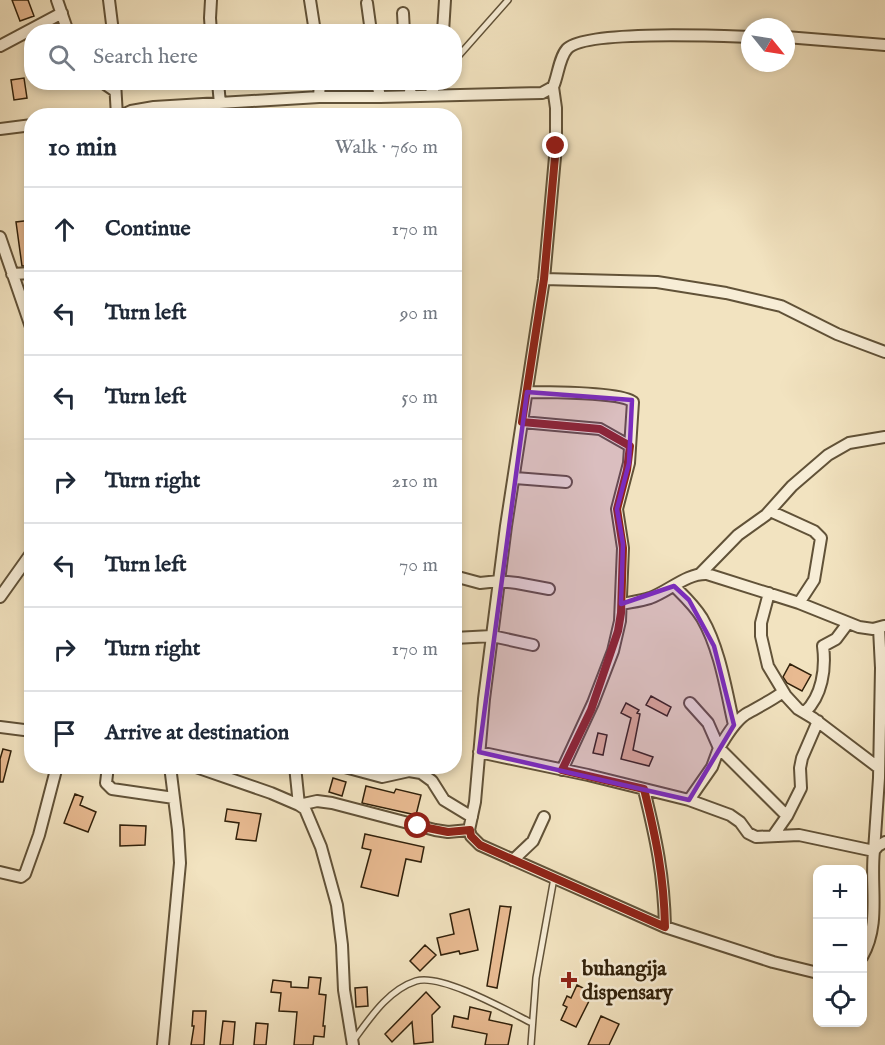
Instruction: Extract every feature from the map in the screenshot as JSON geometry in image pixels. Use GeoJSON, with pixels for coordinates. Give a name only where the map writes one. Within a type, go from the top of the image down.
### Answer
{"type":"FeatureCollection","features":[{"type":"Feature","properties":{"kind":"street"},"geometry":{"type":"LineString","coordinates":[[57,0],[65,24]]}},
{"type":"Feature","properties":{"kind":"street"},"geometry":{"type":"LineString","coordinates":[[109,0],[112,24]]}},
{"type":"Feature","properties":{"kind":"street"},"geometry":{"type":"LineString","coordinates":[[211,0],[211,24]]}},
{"type":"Feature","properties":{"kind":"street"},"geometry":{"type":"LineString","coordinates":[[310,0],[314,24]]}},
{"type":"Feature","properties":{"kind":"street"},"geometry":{"type":"LineString","coordinates":[[444,24],[445,0]]}},
{"type":"Feature","properties":{"kind":"street"},"geometry":{"type":"LineString","coordinates":[[367,3],[370,24]]}},
{"type":"Feature","properties":{"kind":"street"},"geometry":{"type":"LineString","coordinates":[[41,24],[62,13]]}},
{"type":"Feature","properties":{"kind":"street"},"geometry":{"type":"LineString","coordinates":[[403,13],[404,24]]}},
{"type":"Feature","properties":{"kind":"street"},"geometry":{"type":"LineString","coordinates":[[0,46],[24,33]]}},
{"type":"Feature","properties":{"kind":"street"},"geometry":{"type":"LineString","coordinates":[[741,37],[619,37],[580,42],[566,51],[553,87],[556,108],[556,146],[544,279],[499,581],[470,830],[471,836],[480,845],[665,927],[780,964],[813,972]]}},
{"type":"Feature","properties":{"kind":"street"},"geometry":{"type":"LineString","coordinates":[[795,38],[885,45]]}},
{"type":"Feature","properties":{"kind":"street"},"geometry":{"type":"LineString","coordinates":[[148,108],[319,97],[542,93],[553,87]]}},
{"type":"Feature","properties":{"kind":"street"},"geometry":{"type":"LineString","coordinates":[[115,90],[118,108]]}},
{"type":"Feature","properties":{"kind":"street"},"geometry":{"type":"LineString","coordinates":[[219,90],[220,104]]}},
{"type":"Feature","properties":{"kind":"street"},"geometry":{"type":"LineString","coordinates":[[319,90],[319,97]]}},
{"type":"Feature","properties":{"kind":"street"},"geometry":{"type":"LineString","coordinates":[[379,90],[380,97]]}},
{"type":"Feature","properties":{"kind":"street"},"geometry":{"type":"LineString","coordinates":[[411,90],[411,96]]}},
{"type":"Feature","properties":{"kind":"street"},"geometry":{"type":"LineString","coordinates":[[430,95],[432,90]]}},
{"type":"Feature","properties":{"kind":"street"},"geometry":{"type":"LineString","coordinates":[[0,129],[24,126]]}},
{"type":"Feature","properties":{"kind":"street"},"geometry":{"type":"LineString","coordinates":[[0,237],[24,308]]}},
{"type":"Feature","properties":{"kind":"street"},"geometry":{"type":"LineString","coordinates":[[12,274],[24,273]]}},
{"type":"Feature","properties":{"kind":"street"},"geometry":{"type":"LineString","coordinates":[[544,279],[657,282],[726,292],[781,306],[837,334],[885,352]]}},
{"type":"Feature","properties":{"kind":"street"},"geometry":{"type":"LineString","coordinates":[[527,392],[585,394],[632,400],[633,409],[627,470],[617,509],[623,544],[618,631],[584,727],[562,770]]}},
{"type":"Feature","properties":{"kind":"street"},"geometry":{"type":"LineString","coordinates":[[522,422],[600,429],[630,446]]}},
{"type":"Feature","properties":{"kind":"street"},"geometry":{"type":"LineString","coordinates":[[621,604],[649,598],[700,574],[738,535],[770,511],[792,486],[836,449],[849,443],[885,437]]}},
{"type":"Feature","properties":{"kind":"street"},"geometry":{"type":"LineString","coordinates":[[515,478],[566,482]]}},
{"type":"Feature","properties":{"kind":"street"},"geometry":{"type":"LineString","coordinates":[[770,511],[814,531],[821,538],[814,580],[799,603]]}},
{"type":"Feature","properties":{"kind":"street"},"geometry":{"type":"LineString","coordinates":[[0,597],[24,563]]}},
{"type":"Feature","properties":{"kind":"street"},"geometry":{"type":"LineString","coordinates":[[700,574],[721,577],[799,603],[848,623],[878,628],[881,668],[879,768],[873,917],[867,946]]}},
{"type":"Feature","properties":{"kind":"street"},"geometry":{"type":"LineString","coordinates":[[462,578],[480,583],[499,581],[549,589]]}},
{"type":"Feature","properties":{"kind":"street"},"geometry":{"type":"LineString","coordinates":[[674,586],[695,608],[714,646],[734,725]]}},
{"type":"Feature","properties":{"kind":"street"},"geometry":{"type":"LineString","coordinates":[[769,593],[761,623],[761,636],[768,666],[783,692],[790,701],[879,768]]}},
{"type":"Feature","properties":{"kind":"street"},"geometry":{"type":"LineString","coordinates":[[805,712],[814,703],[818,694],[824,660],[823,646],[836,639],[848,623]]}},
{"type":"Feature","properties":{"kind":"street"},"geometry":{"type":"LineString","coordinates":[[462,638],[492,636],[533,645]]}},
{"type":"Feature","properties":{"kind":"street"},"geometry":{"type":"LineString","coordinates":[[688,800],[711,767],[719,748],[734,725],[744,715],[783,692]]}},
{"type":"Feature","properties":{"kind":"street"},"geometry":{"type":"LineString","coordinates":[[690,703],[708,723],[719,748],[787,816]]}},
{"type":"Feature","properties":{"kind":"street"},"geometry":{"type":"LineString","coordinates":[[772,836],[787,816],[801,788],[801,764],[818,721]]}},
{"type":"Feature","properties":{"kind":"street"},"geometry":{"type":"LineString","coordinates":[[0,727],[24,730]]}},
{"type":"Feature","properties":{"kind":"street"},"geometry":{"type":"LineString","coordinates":[[479,752],[688,800],[730,815],[751,835],[760,838],[799,835],[874,851]]}},
{"type":"Feature","properties":{"kind":"street"},"geometry":{"type":"LineString","coordinates":[[0,872],[21,877],[25,874],[39,835],[55,774]]}},
{"type":"Feature","properties":{"kind":"street"},"geometry":{"type":"LineString","coordinates":[[107,774],[106,783],[112,789],[174,798]]}},
{"type":"Feature","properties":{"kind":"street"},"geometry":{"type":"LineString","coordinates":[[163,1045],[180,863],[171,774]]}},
{"type":"Feature","properties":{"kind":"street"},"geometry":{"type":"LineString","coordinates":[[216,774],[299,804],[305,809],[333,886],[342,945],[344,990],[352,1043]]}},
{"type":"Feature","properties":{"kind":"street"},"geometry":{"type":"LineString","coordinates":[[296,774],[299,804]]}},
{"type":"Feature","properties":{"kind":"street"},"geometry":{"type":"LineString","coordinates":[[371,774],[382,777],[396,774]]}},
{"type":"Feature","properties":{"kind":"street"},"geometry":{"type":"LineString","coordinates":[[422,774],[432,781],[444,800],[472,817]]}},
{"type":"Feature","properties":{"kind":"street"},"geometry":{"type":"LineString","coordinates":[[644,789],[660,857],[665,927]]}},
{"type":"Feature","properties":{"kind":"street"},"geometry":{"type":"LineString","coordinates":[[299,804],[317,801],[435,830],[448,832],[470,830]]}},
{"type":"Feature","properties":{"kind":"street"},"geometry":{"type":"LineString","coordinates":[[513,860],[533,841],[544,817]]}},
{"type":"Feature","properties":{"kind":"street"},"geometry":{"type":"LineString","coordinates":[[874,851],[885,842]]}},
{"type":"Feature","properties":{"kind":"lane"},"geometry":{"type":"LineString","coordinates":[[462,52],[508,0]]}},
{"type":"Feature","properties":{"kind":"lane"},"geometry":{"type":"LineString","coordinates":[[531,1045],[542,939],[554,879]]}},
{"type":"Feature","properties":{"kind":"lane"},"geometry":{"type":"LineString","coordinates":[[352,1043],[388,997],[416,981],[428,979],[451,985],[532,1023]]}},
{"type":"Feature","properties":{"kind":"highlighted area"},"geometry":{"type":"Polygon","coordinates":[[[527,392],[632,400],[629,463],[617,509],[623,544],[621,604],[674,586],[689,600],[714,646],[734,725],[689,800],[479,752],[527,392]]]}},
{"type":"Feature","properties":{"kind":"building"},"geometry":{"type":"Polygon","coordinates":[[[12,0],[28,0],[34,16],[20,21],[12,0]]]}},
{"type":"Feature","properties":{"kind":"building"},"geometry":{"type":"Polygon","coordinates":[[[24,78],[27,98],[14,100],[11,80],[24,78]]]}},
{"type":"Feature","properties":{"kind":"building"},"geometry":{"type":"Polygon","coordinates":[[[24,221],[24,266],[22,266],[16,222],[24,221]]]}},
{"type":"Feature","properties":{"kind":"building"},"geometry":{"type":"Polygon","coordinates":[[[790,664],[811,675],[802,691],[787,683],[783,677],[790,664]]]}},
{"type":"Feature","properties":{"kind":"building"},"geometry":{"type":"Polygon","coordinates":[[[651,696],[671,707],[667,716],[646,705],[651,696]]]}},
{"type":"Feature","properties":{"kind":"building"},"geometry":{"type":"Polygon","coordinates":[[[626,703],[639,710],[633,750],[653,757],[649,766],[621,759],[631,718],[621,713],[626,703]]]}},
{"type":"Feature","properties":{"kind":"building"},"geometry":{"type":"Polygon","coordinates":[[[598,733],[607,735],[603,755],[593,753],[598,733]]]}},
{"type":"Feature","properties":{"kind":"building"},"geometry":{"type":"Polygon","coordinates":[[[3,749],[11,751],[3,782],[0,782],[0,759],[3,749]]]}},
{"type":"Feature","properties":{"kind":"building"},"geometry":{"type":"Polygon","coordinates":[[[333,778],[346,782],[342,796],[329,792],[333,778]]]}},
{"type":"Feature","properties":{"kind":"building"},"geometry":{"type":"Polygon","coordinates":[[[366,786],[394,793],[396,789],[421,795],[416,815],[362,803],[366,786]]]}},
{"type":"Feature","properties":{"kind":"building"},"geometry":{"type":"Polygon","coordinates":[[[75,794],[83,797],[80,805],[96,812],[88,832],[64,823],[75,794]]]}},
{"type":"Feature","properties":{"kind":"building"},"geometry":{"type":"Polygon","coordinates":[[[227,809],[261,814],[256,841],[236,839],[239,823],[225,821],[227,809]]]}},
{"type":"Feature","properties":{"kind":"building"},"geometry":{"type":"Polygon","coordinates":[[[120,825],[146,826],[145,845],[120,846],[120,825]]]}},
{"type":"Feature","properties":{"kind":"building"},"geometry":{"type":"Polygon","coordinates":[[[365,834],[424,847],[421,862],[406,859],[398,896],[361,887],[371,850],[362,848],[365,834]]]}},
{"type":"Feature","properties":{"kind":"building"},"geometry":{"type":"Polygon","coordinates":[[[500,906],[511,907],[497,988],[487,986],[500,906]]]}},
{"type":"Feature","properties":{"kind":"building"},"geometry":{"type":"Polygon","coordinates":[[[469,909],[478,950],[441,955],[437,938],[454,934],[450,914],[469,909]]]}},
{"type":"Feature","properties":{"kind":"building"},"geometry":{"type":"Polygon","coordinates":[[[425,945],[436,955],[420,971],[410,961],[425,945]]]}},
{"type":"Feature","properties":{"kind":"building"},"geometry":{"type":"Polygon","coordinates":[[[309,977],[321,978],[319,994],[326,995],[324,1037],[314,1036],[313,1045],[294,1045],[297,1012],[279,1011],[281,993],[271,992],[273,980],[291,982],[291,987],[308,988],[309,977]]]}},
{"type":"Feature","properties":{"kind":"building"},"geometry":{"type":"Polygon","coordinates":[[[577,985],[593,993],[576,1027],[561,1020],[567,1007],[563,1005],[567,996],[571,998],[577,985]]]}},
{"type":"Feature","properties":{"kind":"building"},"geometry":{"type":"Polygon","coordinates":[[[367,987],[368,1006],[356,1007],[355,988],[367,987]]]}},
{"type":"Feature","properties":{"kind":"building"},"geometry":{"type":"Polygon","coordinates":[[[426,992],[440,1007],[432,1015],[433,1042],[414,1044],[412,1022],[392,1042],[385,1034],[426,992]]]}},
{"type":"Feature","properties":{"kind":"building"},"geometry":{"type":"Polygon","coordinates":[[[470,1007],[491,1012],[489,1020],[512,1025],[508,1045],[485,1045],[487,1034],[452,1027],[454,1016],[468,1019],[470,1007]]]}},
{"type":"Feature","properties":{"kind":"building"},"geometry":{"type":"Polygon","coordinates":[[[193,1011],[206,1011],[204,1045],[191,1045],[194,1026],[192,1026],[193,1011]]]}},
{"type":"Feature","properties":{"kind":"building"},"geometry":{"type":"Polygon","coordinates":[[[601,1016],[619,1024],[609,1045],[588,1045],[601,1016]]]}},
{"type":"Feature","properties":{"kind":"building"},"geometry":{"type":"Polygon","coordinates":[[[223,1021],[235,1022],[233,1045],[220,1045],[223,1021]]]}},
{"type":"Feature","properties":{"kind":"building"},"geometry":{"type":"Polygon","coordinates":[[[256,1023],[268,1024],[266,1045],[254,1045],[256,1023]]]}},
{"type":"Feature","properties":{"kind":"place","name":"buhangija dispensary"},"geometry":{"type":"Point","coordinates":[569,980]}},
{"type":"Feature","properties":{"kind":"route"},"geometry":{"type":"LineString","coordinates":[[418,826],[448,832],[470,830],[471,836],[480,845],[665,927],[660,857],[644,789],[562,770],[591,710],[618,631],[621,613],[623,548],[617,509],[629,464],[630,446],[600,429],[589,426],[522,422],[544,279],[556,146]]}}]}
